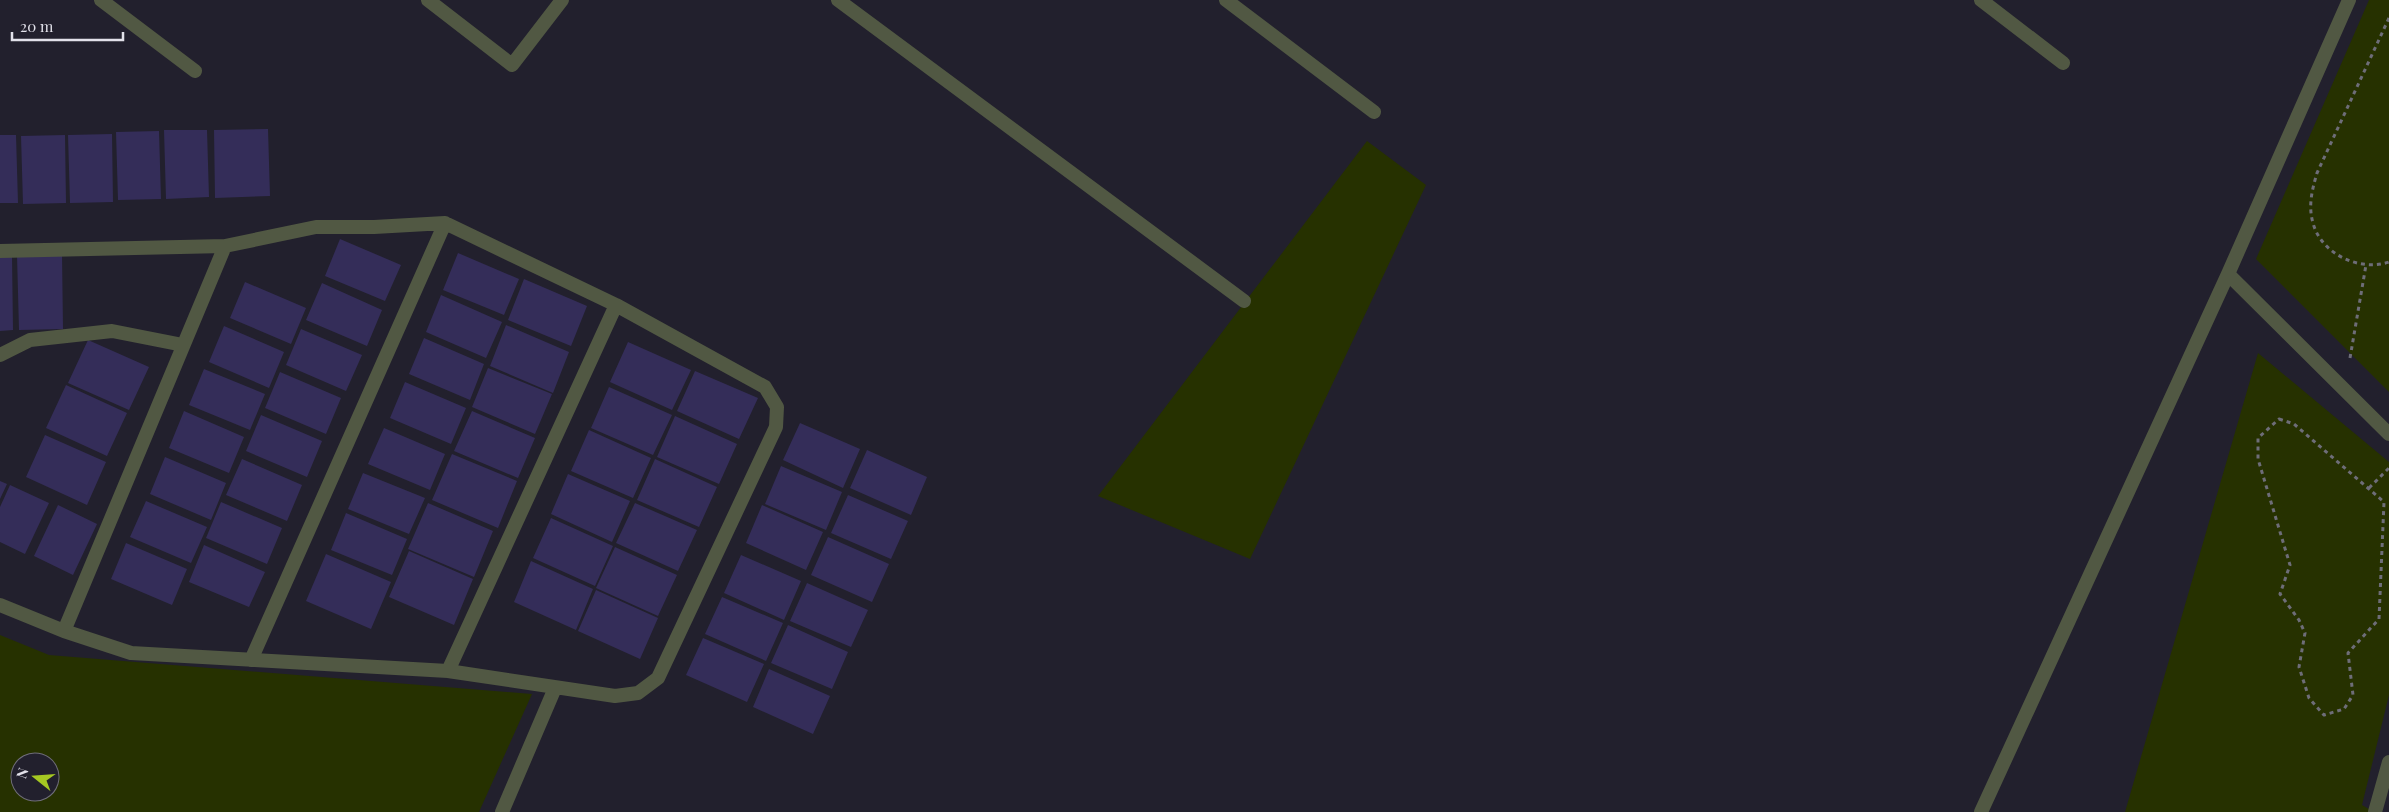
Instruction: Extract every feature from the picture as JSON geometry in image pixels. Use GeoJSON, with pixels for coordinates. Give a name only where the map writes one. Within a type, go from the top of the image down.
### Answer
{"type":"FeatureCollection","features":[{"type":"Feature","properties":{"kind":"street"},"geometry":{"type":"LineString","coordinates":[[100,0],[195,71]]}},
{"type":"Feature","properties":{"kind":"street"},"geometry":{"type":"LineString","coordinates":[[428,0],[512,65],[562,0]]}},
{"type":"Feature","properties":{"kind":"street"},"geometry":{"type":"LineString","coordinates":[[838,0],[1244,301]]}},
{"type":"Feature","properties":{"kind":"street"},"geometry":{"type":"LineString","coordinates":[[1226,0],[1374,112]]}},
{"type":"Feature","properties":{"kind":"street"},"geometry":{"type":"LineString","coordinates":[[1980,0],[2063,63]]}},
{"type":"Feature","properties":{"kind":"street"},"geometry":{"type":"LineString","coordinates":[[1981,812],[2228,274],[2349,0]]}},
{"type":"Feature","properties":{"kind":"street"},"geometry":{"type":"LineString","coordinates":[[251,660],[445,223]]}},
{"type":"Feature","properties":{"kind":"street"},"geometry":{"type":"LineString","coordinates":[[0,251],[225,246],[316,227],[374,227],[445,223],[616,305],[765,388],[777,407],[776,427],[658,678],[638,693],[615,696],[448,670],[132,653],[64,631],[0,605]]}},
{"type":"Feature","properties":{"kind":"street"},"geometry":{"type":"LineString","coordinates":[[64,631],[225,246]]}},
{"type":"Feature","properties":{"kind":"street"},"geometry":{"type":"LineString","coordinates":[[2228,274],[2389,434]]}},
{"type":"Feature","properties":{"kind":"street"},"geometry":{"type":"LineString","coordinates":[[448,670],[616,305]]}},
{"type":"Feature","properties":{"kind":"street"},"geometry":{"type":"LineString","coordinates":[[0,355],[30,340],[112,331],[183,345]]}},
{"type":"Feature","properties":{"kind":"street"},"geometry":{"type":"LineString","coordinates":[[502,812],[555,688]]}},
{"type":"Feature","properties":{"kind":"street"},"geometry":{"type":"LineString","coordinates":[[2376,812],[2389,762]]}},
{"type":"Feature","properties":{"kind":"path"},"geometry":{"type":"LineString","coordinates":[[2389,18],[2317,173],[2311,193],[2313,225],[2319,236],[2337,254],[2350,262],[2366,265],[2379,266],[2389,262]]}},
{"type":"Feature","properties":{"kind":"path"},"geometry":{"type":"LineString","coordinates":[[2344,389],[2366,265]]}},
{"type":"Feature","properties":{"kind":"path"},"geometry":{"type":"LineString","coordinates":[[2279,419],[2294,424],[2369,488],[2384,502],[2379,619],[2348,653],[2353,695],[2344,709],[2324,715],[2310,698],[2299,667],[2304,633],[2299,620],[2280,594],[2290,565],[2258,459],[2258,438],[2279,419]]}},
{"type":"Feature","properties":{"kind":"path"},"geometry":{"type":"LineString","coordinates":[[2369,488],[2389,468]]}},
{"type":"Feature","properties":{"kind":"green space"},"geometry":{"type":"Polygon","coordinates":[[[2369,0],[2389,0],[2389,392],[2256,259],[2369,0]]]}},
{"type":"Feature","properties":{"kind":"green space"},"geometry":{"type":"Polygon","coordinates":[[[1367,141],[1426,185],[1250,559],[1098,496],[1367,141]]]}},
{"type":"Feature","properties":{"kind":"green space"},"geometry":{"type":"Polygon","coordinates":[[[2258,353],[2389,462],[2389,695],[2362,805],[2374,812],[2125,812],[2258,353]]]}},
{"type":"Feature","properties":{"kind":"green space"},"geometry":{"type":"Polygon","coordinates":[[[0,635],[49,655],[532,694],[479,812],[0,812],[0,635]]]}},
{"type":"Feature","properties":{"kind":"building"},"geometry":{"type":"Polygon","coordinates":[[[268,129],[270,196],[215,198],[214,130],[268,129]]]}},
{"type":"Feature","properties":{"kind":"building"},"geometry":{"type":"Polygon","coordinates":[[[164,130],[207,130],[209,197],[166,199],[164,130]]]}},
{"type":"Feature","properties":{"kind":"building"},"geometry":{"type":"Polygon","coordinates":[[[159,131],[161,199],[118,200],[116,132],[159,131]]]}},
{"type":"Feature","properties":{"kind":"building"},"geometry":{"type":"Polygon","coordinates":[[[112,134],[113,202],[70,203],[68,135],[112,134]]]}},
{"type":"Feature","properties":{"kind":"building"},"geometry":{"type":"Polygon","coordinates":[[[0,135],[16,135],[18,203],[0,203],[0,135]]]}},
{"type":"Feature","properties":{"kind":"building"},"geometry":{"type":"Polygon","coordinates":[[[65,135],[66,203],[23,204],[21,136],[65,135]]]}},
{"type":"Feature","properties":{"kind":"building"},"geometry":{"type":"Polygon","coordinates":[[[340,239],[401,265],[385,301],[325,276],[340,239]]]}},
{"type":"Feature","properties":{"kind":"building"},"geometry":{"type":"Polygon","coordinates":[[[458,253],[519,279],[504,315],[443,290],[458,253]]]}},
{"type":"Feature","properties":{"kind":"building"},"geometry":{"type":"Polygon","coordinates":[[[62,254],[63,329],[19,330],[17,255],[62,254]]]}},
{"type":"Feature","properties":{"kind":"building"},"geometry":{"type":"Polygon","coordinates":[[[0,256],[12,256],[13,330],[0,331],[0,256]]]}},
{"type":"Feature","properties":{"kind":"building"},"geometry":{"type":"Polygon","coordinates":[[[524,279],[587,306],[571,346],[508,320],[524,279]]]}},
{"type":"Feature","properties":{"kind":"building"},"geometry":{"type":"Polygon","coordinates":[[[245,282],[306,308],[291,344],[230,318],[245,282]]]}},
{"type":"Feature","properties":{"kind":"building"},"geometry":{"type":"Polygon","coordinates":[[[322,283],[382,310],[367,346],[306,320],[322,283]]]}},
{"type":"Feature","properties":{"kind":"building"},"geometry":{"type":"Polygon","coordinates":[[[441,295],[502,322],[486,358],[426,332],[441,295]]]}},
{"type":"Feature","properties":{"kind":"building"},"geometry":{"type":"Polygon","coordinates":[[[506,325],[569,352],[553,393],[490,366],[506,325]]]}},
{"type":"Feature","properties":{"kind":"building"},"geometry":{"type":"Polygon","coordinates":[[[224,326],[284,352],[269,388],[209,362],[224,326]]]}},
{"type":"Feature","properties":{"kind":"building"},"geometry":{"type":"Polygon","coordinates":[[[301,329],[362,355],[346,391],[286,365],[301,329]]]}},
{"type":"Feature","properties":{"kind":"building"},"geometry":{"type":"Polygon","coordinates":[[[424,338],[484,364],[470,400],[409,374],[424,338]]]}},
{"type":"Feature","properties":{"kind":"building"},"geometry":{"type":"Polygon","coordinates":[[[88,340],[149,367],[129,410],[68,383],[88,340]]]}},
{"type":"Feature","properties":{"kind":"building"},"geometry":{"type":"Polygon","coordinates":[[[628,342],[691,370],[672,410],[610,382],[628,342]]]}},
{"type":"Feature","properties":{"kind":"building"},"geometry":{"type":"Polygon","coordinates":[[[488,368],[552,394],[535,434],[472,407],[488,368]]]}},
{"type":"Feature","properties":{"kind":"building"},"geometry":{"type":"Polygon","coordinates":[[[204,369],[265,394],[250,430],[189,405],[204,369]]]}},
{"type":"Feature","properties":{"kind":"building"},"geometry":{"type":"Polygon","coordinates":[[[695,371],[758,398],[739,439],[677,411],[695,371]]]}},
{"type":"Feature","properties":{"kind":"building"},"geometry":{"type":"Polygon","coordinates":[[[280,372],[341,398],[326,434],[265,408],[280,372]]]}},
{"type":"Feature","properties":{"kind":"building"},"geometry":{"type":"Polygon","coordinates":[[[405,382],[466,408],[451,444],[390,418],[405,382]]]}},
{"type":"Feature","properties":{"kind":"building"},"geometry":{"type":"Polygon","coordinates":[[[66,385],[127,413],[107,456],[46,428],[66,385]]]}},
{"type":"Feature","properties":{"kind":"building"},"geometry":{"type":"Polygon","coordinates":[[[609,387],[672,415],[653,455],[591,428],[609,387]]]}},
{"type":"Feature","properties":{"kind":"building"},"geometry":{"type":"Polygon","coordinates":[[[184,411],[244,437],[229,473],[169,448],[184,411]]]}},
{"type":"Feature","properties":{"kind":"building"},"geometry":{"type":"Polygon","coordinates":[[[472,411],[535,438],[518,478],[454,451],[472,411]]]}},
{"type":"Feature","properties":{"kind":"building"},"geometry":{"type":"Polygon","coordinates":[[[261,415],[322,441],[307,477],[246,451],[261,415]]]}},
{"type":"Feature","properties":{"kind":"building"},"geometry":{"type":"Polygon","coordinates":[[[675,416],[737,444],[719,484],[657,457],[675,416]]]}},
{"type":"Feature","properties":{"kind":"building"},"geometry":{"type":"Polygon","coordinates":[[[800,423],[860,449],[843,488],[783,460],[800,423]]]}},
{"type":"Feature","properties":{"kind":"building"},"geometry":{"type":"Polygon","coordinates":[[[384,428],[445,454],[430,490],[368,464],[384,428]]]}},
{"type":"Feature","properties":{"kind":"building"},"geometry":{"type":"Polygon","coordinates":[[[589,430],[651,458],[633,498],[571,471],[589,430]]]}},
{"type":"Feature","properties":{"kind":"building"},"geometry":{"type":"Polygon","coordinates":[[[45,435],[106,462],[87,505],[26,477],[45,435]]]}},
{"type":"Feature","properties":{"kind":"building"},"geometry":{"type":"Polygon","coordinates":[[[867,450],[927,477],[911,515],[850,488],[867,450]]]}},
{"type":"Feature","properties":{"kind":"building"},"geometry":{"type":"Polygon","coordinates":[[[452,454],[517,481],[498,528],[432,500],[452,454]]]}},
{"type":"Feature","properties":{"kind":"building"},"geometry":{"type":"Polygon","coordinates":[[[165,457],[226,483],[211,520],[150,494],[165,457]]]}},
{"type":"Feature","properties":{"kind":"building"},"geometry":{"type":"Polygon","coordinates":[[[242,459],[302,485],[287,521],[226,495],[242,459]]]}},
{"type":"Feature","properties":{"kind":"building"},"geometry":{"type":"Polygon","coordinates":[[[655,459],[717,487],[699,527],[637,500],[655,459]]]}},
{"type":"Feature","properties":{"kind":"building"},"geometry":{"type":"Polygon","coordinates":[[[781,466],[842,492],[826,530],[765,504],[781,466]]]}},
{"type":"Feature","properties":{"kind":"building"},"geometry":{"type":"Polygon","coordinates":[[[363,473],[425,498],[409,534],[348,509],[363,473]]]}},
{"type":"Feature","properties":{"kind":"building"},"geometry":{"type":"Polygon","coordinates":[[[568,474],[630,501],[612,542],[551,514],[568,474]]]}},
{"type":"Feature","properties":{"kind":"building"},"geometry":{"type":"Polygon","coordinates":[[[0,481],[7,484],[0,499],[0,481]]]}},
{"type":"Feature","properties":{"kind":"building"},"geometry":{"type":"Polygon","coordinates":[[[10,485],[49,503],[25,554],[0,542],[0,507],[10,485]]]}},
{"type":"Feature","properties":{"kind":"building"},"geometry":{"type":"Polygon","coordinates":[[[848,495],[908,521],[891,559],[831,533],[848,495]]]}},
{"type":"Feature","properties":{"kind":"building"},"geometry":{"type":"Polygon","coordinates":[[[146,501],[207,527],[191,563],[130,537],[146,501]]]}},
{"type":"Feature","properties":{"kind":"building"},"geometry":{"type":"Polygon","coordinates":[[[221,502],[282,528],[267,564],[206,538],[221,502]]]}},
{"type":"Feature","properties":{"kind":"building"},"geometry":{"type":"Polygon","coordinates":[[[428,503],[493,531],[474,577],[408,549],[428,503]]]}},
{"type":"Feature","properties":{"kind":"building"},"geometry":{"type":"Polygon","coordinates":[[[635,503],[697,530],[678,571],[616,543],[635,503]]]}},
{"type":"Feature","properties":{"kind":"building"},"geometry":{"type":"Polygon","coordinates":[[[58,505],[97,524],[73,575],[34,556],[58,505]]]}},
{"type":"Feature","properties":{"kind":"building"},"geometry":{"type":"Polygon","coordinates":[[[762,505],[823,532],[806,570],[746,543],[762,505]]]}},
{"type":"Feature","properties":{"kind":"building"},"geometry":{"type":"Polygon","coordinates":[[[346,513],[407,539],[392,575],[331,550],[346,513]]]}},
{"type":"Feature","properties":{"kind":"building"},"geometry":{"type":"Polygon","coordinates":[[[551,518],[613,546],[595,586],[533,558],[551,518]]]}},
{"type":"Feature","properties":{"kind":"building"},"geometry":{"type":"Polygon","coordinates":[[[828,537],[889,564],[872,602],[811,575],[828,537]]]}},
{"type":"Feature","properties":{"kind":"building"},"geometry":{"type":"Polygon","coordinates":[[[126,543],[187,569],[172,605],[111,579],[126,543]]]}},
{"type":"Feature","properties":{"kind":"building"},"geometry":{"type":"Polygon","coordinates":[[[204,545],[265,572],[249,607],[189,582],[204,545]]]}},
{"type":"Feature","properties":{"kind":"building"},"geometry":{"type":"Polygon","coordinates":[[[615,547],[677,575],[658,616],[596,588],[615,547]]]}},
{"type":"Feature","properties":{"kind":"building"},"geometry":{"type":"Polygon","coordinates":[[[409,551],[473,579],[454,625],[389,597],[409,551]]]}},
{"type":"Feature","properties":{"kind":"building"},"geometry":{"type":"Polygon","coordinates":[[[326,554],[391,582],[371,629],[306,601],[326,554]]]}},
{"type":"Feature","properties":{"kind":"building"},"geometry":{"type":"Polygon","coordinates":[[[741,555],[801,581],[784,620],[724,593],[741,555]]]}},
{"type":"Feature","properties":{"kind":"building"},"geometry":{"type":"Polygon","coordinates":[[[531,561],[593,589],[576,630],[514,602],[531,561]]]}},
{"type":"Feature","properties":{"kind":"building"},"geometry":{"type":"Polygon","coordinates":[[[807,583],[868,610],[851,647],[790,621],[807,583]]]}},
{"type":"Feature","properties":{"kind":"building"},"geometry":{"type":"Polygon","coordinates":[[[596,590],[658,618],[640,659],[578,631],[596,590]]]}},
{"type":"Feature","properties":{"kind":"building"},"geometry":{"type":"Polygon","coordinates":[[[722,597],[783,623],[766,661],[705,634],[722,597]]]}},
{"type":"Feature","properties":{"kind":"building"},"geometry":{"type":"Polygon","coordinates":[[[788,625],[848,652],[832,689],[771,663],[788,625]]]}},
{"type":"Feature","properties":{"kind":"building"},"geometry":{"type":"Polygon","coordinates":[[[703,638],[764,664],[747,702],[686,675],[703,638]]]}},
{"type":"Feature","properties":{"kind":"building"},"geometry":{"type":"Polygon","coordinates":[[[769,669],[830,696],[813,734],[753,707],[769,669]]]}}]}
